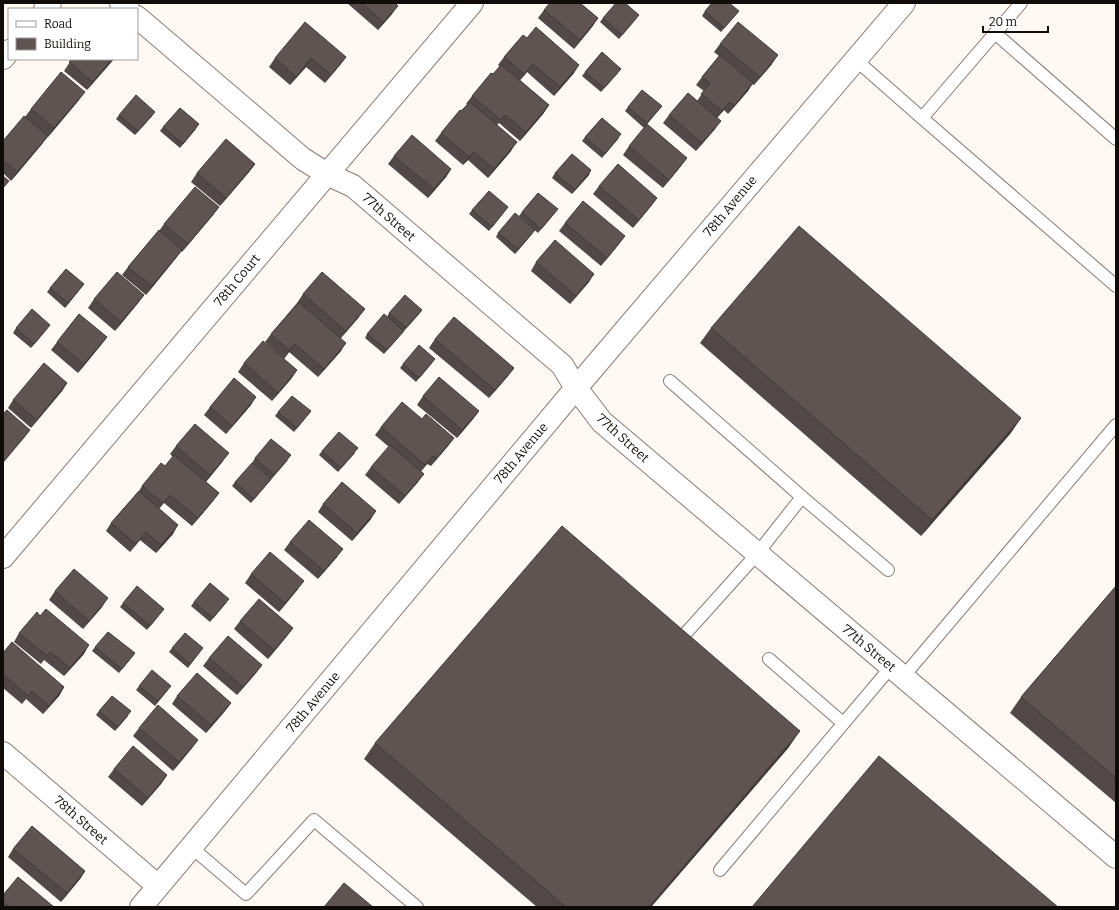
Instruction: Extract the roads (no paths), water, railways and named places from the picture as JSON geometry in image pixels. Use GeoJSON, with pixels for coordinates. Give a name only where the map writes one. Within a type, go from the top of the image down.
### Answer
{"type":"FeatureCollection","features":[{"type":"Feature","properties":{"kind":"street","name":"78th Court"},"geometry":{"type":"LineString","coordinates":[[3,557],[472,3]]}},
{"type":"Feature","properties":{"kind":"street","name":"78th Avenue"},"geometry":{"type":"LineString","coordinates":[[141,907],[576,388],[904,3]]}},
{"type":"Feature","properties":{"kind":"street","name":"77th Street"},"geometry":{"type":"LineString","coordinates":[[138,18],[303,159],[327,174],[353,186],[562,365],[576,388],[602,422],[1116,857]]}},
{"type":"Feature","properties":{"kind":"street","name":"78th Street"},"geometry":{"type":"LineString","coordinates":[[3,753],[158,886]]}},
{"type":"Feature","properties":{"kind":"lane"},"geometry":{"type":"LineString","coordinates":[[922,118],[1021,3]]}},
{"type":"Feature","properties":{"kind":"lane"},"geometry":{"type":"LineString","coordinates":[[995,34],[1116,139]]}},
{"type":"Feature","properties":{"kind":"lane"},"geometry":{"type":"LineString","coordinates":[[856,60],[1116,286]]}},
{"type":"Feature","properties":{"kind":"lane"},"geometry":{"type":"LineString","coordinates":[[670,381],[802,498],[888,570]]}},
{"type":"Feature","properties":{"kind":"lane"},"geometry":{"type":"LineString","coordinates":[[720,870],[844,723],[897,672],[1116,425]]}},
{"type":"Feature","properties":{"kind":"lane"},"geometry":{"type":"LineString","coordinates":[[686,633],[757,554],[802,498]]}},
{"type":"Feature","properties":{"kind":"lane"},"geometry":{"type":"LineString","coordinates":[[769,659],[844,723]]}},
{"type":"Feature","properties":{"kind":"lane"},"geometry":{"type":"LineString","coordinates":[[191,847],[246,894],[314,820],[418,907]]}}]}
